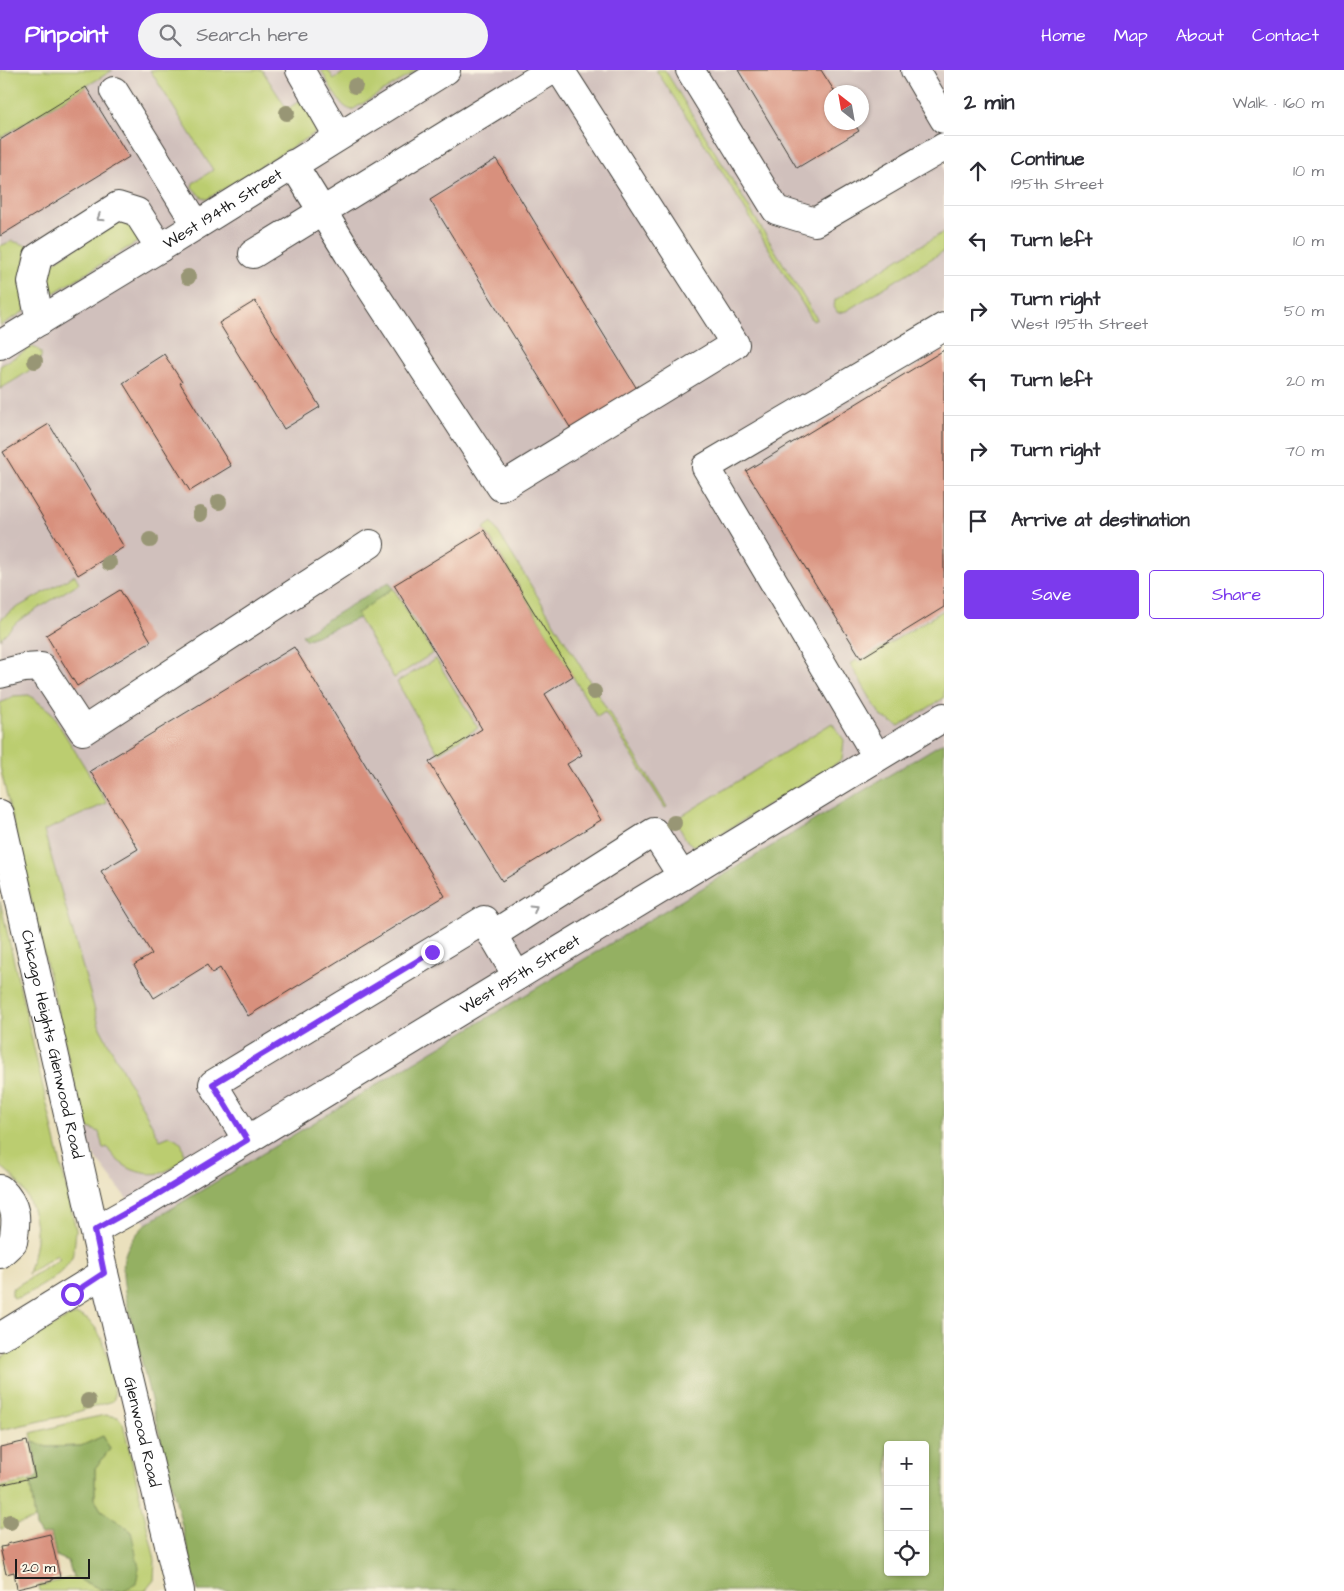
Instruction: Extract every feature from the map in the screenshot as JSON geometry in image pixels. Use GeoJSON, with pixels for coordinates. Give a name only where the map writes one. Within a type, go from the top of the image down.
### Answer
{"type":"FeatureCollection","features":[{"type":"Feature","properties":{"kind":"street"},"geometry":{"type":"LineString","coordinates":[[300,70],[338,136]]}},
{"type":"Feature","properties":{"kind":"street","name":"West 194th Street"},"geometry":{"type":"LineString","coordinates":[[0,345],[446,70]]}},
{"type":"Feature","properties":{"kind":"street"},"geometry":{"type":"LineString","coordinates":[[253,254],[552,70]]}},
{"type":"Feature","properties":{"kind":"street"},"geometry":{"type":"LineString","coordinates":[[293,164],[501,487],[735,344],[560,70]]}},
{"type":"Feature","properties":{"kind":"street"},"geometry":{"type":"LineString","coordinates":[[690,70],[776,210],[815,222],[944,147]]}},
{"type":"Feature","properties":{"kind":"street"},"geometry":{"type":"LineString","coordinates":[[915,70],[944,119]]}},
{"type":"Feature","properties":{"kind":"street"},"geometry":{"type":"LineString","coordinates":[[114,91],[196,224]]}},
{"type":"Feature","properties":{"kind":"street"},"geometry":{"type":"LineString","coordinates":[[137,212],[174,188]]}},
{"type":"Feature","properties":{"kind":"street"},"geometry":{"type":"LineString","coordinates":[[40,321],[32,282],[38,257],[118,206],[137,212],[160,248]]}},
{"type":"Feature","properties":{"kind":"street"},"geometry":{"type":"LineString","coordinates":[[877,758],[706,466],[944,327]]}},
{"type":"Feature","properties":{"kind":"street"},"geometry":{"type":"LineString","coordinates":[[0,674],[24,668],[41,667],[83,731],[370,544]]}},
{"type":"Feature","properties":{"kind":"street","name":"West 195th Street"},"geometry":{"type":"LineString","coordinates":[[95,1230],[145,1202],[944,717]]}},
{"type":"Feature","properties":{"kind":"street","name":"Chicago Heights Glenwood Road"},"geometry":{"type":"LineString","coordinates":[[0,814],[104,1273]]}},
{"type":"Feature","properties":{"kind":"street"},"geometry":{"type":"LineString","coordinates":[[492,935],[654,832],[682,876]]}},
{"type":"Feature","properties":{"kind":"street"},"geometry":{"type":"LineString","coordinates":[[247,1140],[213,1084],[484,920],[517,976]]}},
{"type":"Feature","properties":{"kind":"street"},"geometry":{"type":"LineString","coordinates":[[0,1189],[9,1198],[16,1214],[13,1242],[0,1254]]}},
{"type":"Feature","properties":{"kind":"street"},"geometry":{"type":"LineString","coordinates":[[2,1331],[104,1273]]}},
{"type":"Feature","properties":{"kind":"street","name":"Glenwood Road"},"geometry":{"type":"LineString","coordinates":[[104,1273],[176,1589]]}},
{"type":"Feature","properties":{"kind":"shaded area"},"geometry":{"type":"Polygon","coordinates":[[[0,70],[944,70],[944,742],[146,1224],[89,1149],[0,755],[0,70]]]}},
{"type":"Feature","properties":{"kind":"green space"},"geometry":{"type":"Polygon","coordinates":[[[0,70],[113,70],[0,138],[0,70]]]}},
{"type":"Feature","properties":{"kind":"green space"},"geometry":{"type":"Polygon","coordinates":[[[150,70],[262,70],[287,109],[304,98],[315,123],[315,133],[207,199],[200,196],[192,187],[193,183],[213,170],[150,70]]]}},
{"type":"Feature","properties":{"kind":"green space"},"geometry":{"type":"Polygon","coordinates":[[[321,70],[328,70],[334,79],[348,70],[418,70],[352,110],[347,108],[338,99],[321,70]]]}},
{"type":"Feature","properties":{"kind":"green space"},"geometry":{"type":"Polygon","coordinates":[[[656,70],[665,70],[817,319],[813,321],[713,157],[656,70]]]}},
{"type":"Feature","properties":{"kind":"green space"},"geometry":{"type":"Polygon","coordinates":[[[117,222],[132,227],[139,241],[47,297],[43,274],[46,267],[117,222]]]}},
{"type":"Feature","properties":{"kind":"green space"},"geometry":{"type":"Polygon","coordinates":[[[944,232],[944,251],[846,311],[838,313],[834,307],[835,300],[944,232]]]}},
{"type":"Feature","properties":{"kind":"green space"},"geometry":{"type":"Polygon","coordinates":[[[12,241],[29,246],[25,260],[25,311],[0,326],[0,246],[12,241]]]}},
{"type":"Feature","properties":{"kind":"green space"},"geometry":{"type":"Polygon","coordinates":[[[32,347],[41,353],[38,363],[0,389],[0,366],[32,347]]]}},
{"type":"Feature","properties":{"kind":"green space"},"geometry":{"type":"Polygon","coordinates":[[[492,522],[667,807],[665,808],[605,712],[597,717],[484,528],[492,522]]]}},
{"type":"Feature","properties":{"kind":"green space"},"geometry":{"type":"Polygon","coordinates":[[[75,575],[79,583],[18,621],[0,639],[0,620],[11,611],[75,575]]]}},
{"type":"Feature","properties":{"kind":"green space"},"geometry":{"type":"Polygon","coordinates":[[[389,582],[393,588],[357,614],[359,618],[306,640],[302,635],[389,582]]]}},
{"type":"Feature","properties":{"kind":"green space"},"geometry":{"type":"Polygon","coordinates":[[[393,588],[433,653],[394,678],[356,614],[393,588]]]}},
{"type":"Feature","properties":{"kind":"green space"},"geometry":{"type":"Polygon","coordinates":[[[944,610],[944,698],[899,726],[881,716],[850,664],[857,660],[859,662],[944,610]]]}},
{"type":"Feature","properties":{"kind":"green space"},"geometry":{"type":"Polygon","coordinates":[[[436,659],[478,728],[438,753],[397,682],[436,659]]]}},
{"type":"Feature","properties":{"kind":"green space"},"geometry":{"type":"Polygon","coordinates":[[[29,695],[51,712],[107,803],[44,831],[100,1028],[160,1140],[170,1136],[181,1143],[184,1153],[182,1162],[160,1173],[144,1173],[129,1168],[117,1159],[107,1147],[103,1149],[99,1132],[89,1128],[80,1107],[0,767],[0,703],[13,696],[29,695]]]}},
{"type":"Feature","properties":{"kind":"green space"},"geometry":{"type":"Polygon","coordinates":[[[832,723],[844,740],[842,760],[704,844],[693,846],[687,841],[675,820],[832,723]]]}},
{"type":"Feature","properties":{"kind":"green space"},"geometry":{"type":"Polygon","coordinates":[[[944,742],[944,1591],[198,1591],[126,1298],[123,1275],[124,1257],[131,1241],[146,1224],[944,742]]]}},
{"type":"Feature","properties":{"kind":"green space"},"geometry":{"type":"Polygon","coordinates":[[[0,901],[76,1230],[72,1257],[63,1270],[40,1287],[17,1298],[14,1298],[12,1295],[12,1289],[60,1259],[57,1255],[28,1274],[36,1240],[32,1208],[16,1180],[0,1166],[0,901]]]}},
{"type":"Feature","properties":{"kind":"green space"},"geometry":{"type":"Polygon","coordinates":[[[77,1315],[87,1319],[94,1327],[105,1348],[115,1395],[113,1401],[64,1416],[0,1430],[0,1358],[61,1321],[77,1315]]]}},
{"type":"Feature","properties":{"kind":"green space"},"geometry":{"type":"Polygon","coordinates":[[[105,1415],[118,1417],[123,1423],[155,1560],[154,1580],[145,1591],[40,1591],[39,1586],[73,1577],[103,1590],[131,1531],[101,1510],[95,1500],[95,1468],[110,1449],[103,1436],[81,1446],[47,1447],[33,1442],[31,1433],[105,1415]]]}},
{"type":"Feature","properties":{"kind":"green space"},"geometry":{"type":"Polygon","coordinates":[[[103,1436],[110,1449],[95,1468],[95,1500],[101,1510],[131,1531],[139,1568],[136,1584],[122,1591],[103,1590],[73,1577],[68,1561],[56,1556],[51,1533],[41,1535],[36,1527],[30,1481],[38,1476],[33,1442],[47,1447],[81,1446],[103,1436]]]}},
{"type":"Feature","properties":{"kind":"green space"},"geometry":{"type":"Polygon","coordinates":[[[30,1481],[35,1519],[0,1529],[0,1487],[30,1481]]]}},
{"type":"Feature","properties":{"kind":"building"},"geometry":{"type":"Polygon","coordinates":[[[738,70],[821,70],[831,85],[824,85],[824,130],[859,131],[797,168],[738,70]]]}},
{"type":"Feature","properties":{"kind":"building"},"geometry":{"type":"Polygon","coordinates":[[[86,87],[129,157],[0,236],[0,140],[86,87]]]}},
{"type":"Feature","properties":{"kind":"building"},"geometry":{"type":"Polygon","coordinates":[[[496,159],[642,397],[576,437],[430,200],[496,159]]]}},
{"type":"Feature","properties":{"kind":"building"},"geometry":{"type":"Polygon","coordinates":[[[255,301],[320,407],[284,429],[219,323],[255,301]]]}},
{"type":"Feature","properties":{"kind":"building"},"geometry":{"type":"Polygon","coordinates":[[[944,350],[944,607],[861,658],[746,471],[944,350]]]}},
{"type":"Feature","properties":{"kind":"building"},"geometry":{"type":"Polygon","coordinates":[[[164,354],[231,466],[190,491],[123,383],[164,354]]]}},
{"type":"Feature","properties":{"kind":"building"},"geometry":{"type":"Polygon","coordinates":[[[49,424],[124,547],[78,575],[3,452],[49,424]]]}},
{"type":"Feature","properties":{"kind":"building"},"geometry":{"type":"Polygon","coordinates":[[[484,530],[573,676],[545,694],[582,755],[567,764],[601,820],[502,881],[429,762],[482,729],[394,585],[484,530]]]}},
{"type":"Feature","properties":{"kind":"building"},"geometry":{"type":"Polygon","coordinates":[[[120,590],[151,641],[77,686],[46,635],[120,590]]]}},
{"type":"Feature","properties":{"kind":"building"},"geometry":{"type":"Polygon","coordinates":[[[294,647],[445,896],[248,1016],[220,968],[212,973],[207,965],[154,998],[134,965],[152,954],[101,871],[138,849],[90,771],[294,647]]]}},
{"type":"Feature","properties":{"kind":"building"},"geometry":{"type":"Polygon","coordinates":[[[27,1441],[35,1477],[0,1485],[0,1447],[27,1441]]]}},
{"type":"Feature","properties":{"kind":"building"},"geometry":{"type":"Polygon","coordinates":[[[50,1534],[60,1577],[52,1579],[52,1581],[17,1589],[14,1572],[6,1574],[0,1547],[50,1534]]]}},
{"type":"Feature","properties":{"kind":"route"},"geometry":{"type":"LineString","coordinates":[[72,1294],[104,1273],[95,1230],[247,1140],[213,1084],[432,952]]}}]}
